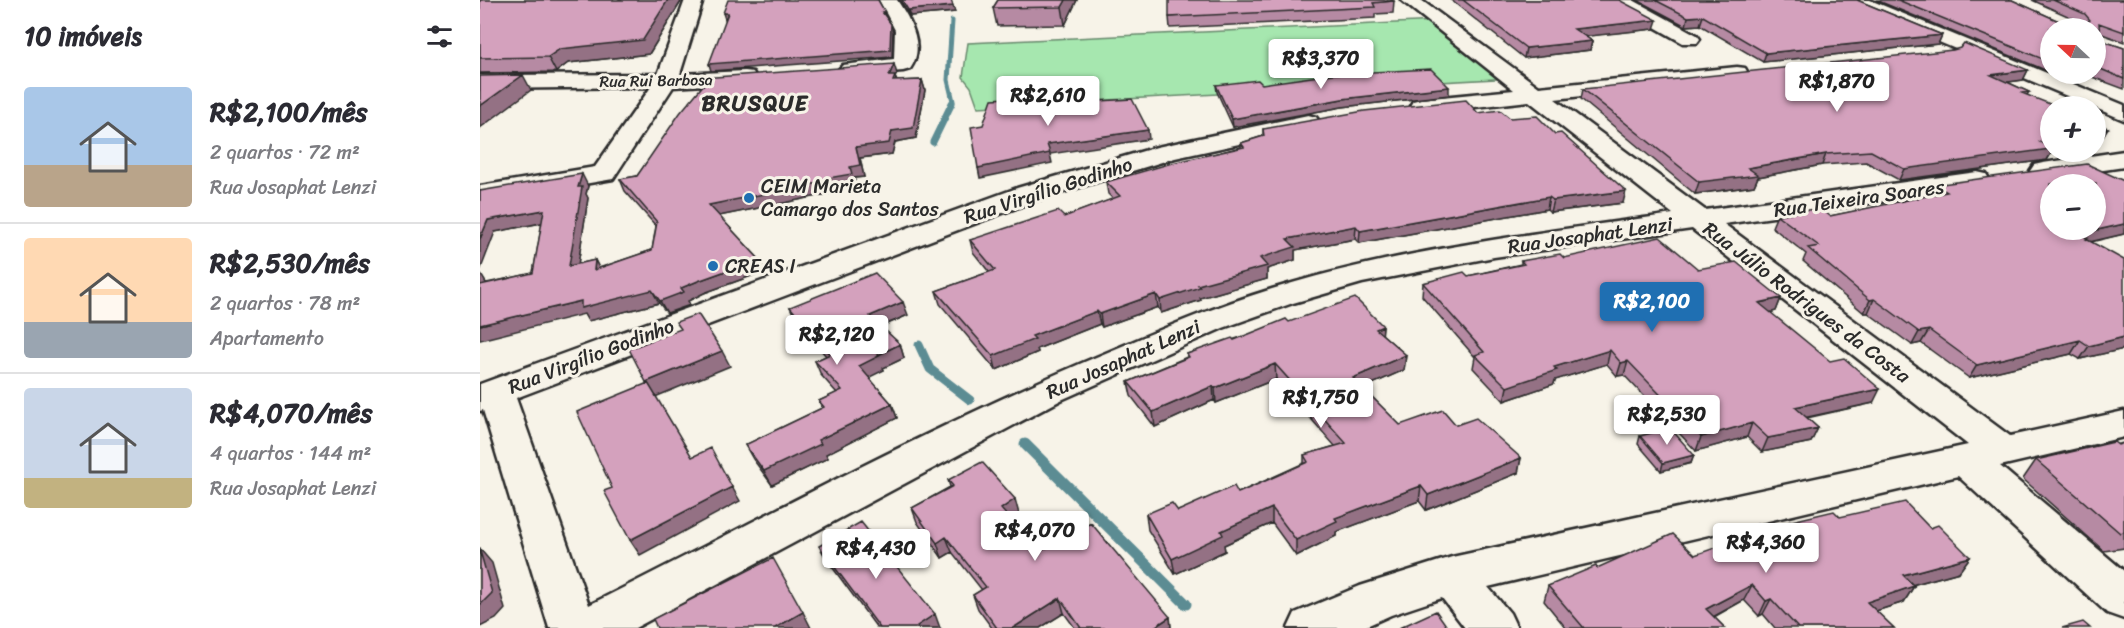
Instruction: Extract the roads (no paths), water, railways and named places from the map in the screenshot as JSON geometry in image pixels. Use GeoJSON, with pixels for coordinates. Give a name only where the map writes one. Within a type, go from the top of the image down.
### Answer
{"type":"FeatureCollection","features":[{"type":"Feature","properties":{"kind":"street"},"geometry":{"type":"LineString","coordinates":[[480,194],[604,173],[667,79],[694,0]]}},
{"type":"Feature","properties":{"kind":"street"},"geometry":{"type":"LineString","coordinates":[[833,70],[903,65],[908,44],[907,32],[888,0]]}},
{"type":"Feature","properties":{"kind":"street","name":"Rua Júlio Rodrigues da Costa"},"geometry":{"type":"LineString","coordinates":[[1410,0],[1701,221],[1984,455],[2124,599]]}},
{"type":"Feature","properties":{"kind":"street"},"geometry":{"type":"LineString","coordinates":[[1620,0],[1690,39]]}},
{"type":"Feature","properties":{"kind":"street"},"geometry":{"type":"LineString","coordinates":[[1831,0],[2052,96]]}},
{"type":"Feature","properties":{"kind":"street"},"geometry":{"type":"LineString","coordinates":[[1855,0],[2124,113]]}},
{"type":"Feature","properties":{"kind":"street"},"geometry":{"type":"LineString","coordinates":[[1926,54],[1948,51]]}},
{"type":"Feature","properties":{"kind":"street"},"geometry":{"type":"LineString","coordinates":[[1396,109],[1759,71]]}},
{"type":"Feature","properties":{"kind":"street","name":"Rua Rui Barbosa"},"geometry":{"type":"LineString","coordinates":[[480,82],[718,79],[764,76]]}},
{"type":"Feature","properties":{"kind":"street","name":"Rua Virgílio Godinho"},"geometry":{"type":"LineString","coordinates":[[488,395],[1027,194],[1106,168],[1198,144],[1331,118]]}},
{"type":"Feature","properties":{"kind":"street"},"geometry":{"type":"LineString","coordinates":[[2106,120],[2124,128]]}},
{"type":"Feature","properties":{"kind":"street","name":"Rua Teixeira Soares"},"geometry":{"type":"LineString","coordinates":[[1701,221],[2124,159]]}},
{"type":"Feature","properties":{"kind":"street","name":"Rua Josaphat Lenzi"},"geometry":{"type":"LineString","coordinates":[[590,628],[1048,391],[1210,321],[1282,296],[1423,260],[1494,248],[1701,221]]}},
{"type":"Feature","properties":{"kind":"street"},"geometry":{"type":"LineString","coordinates":[[488,395],[573,628]]}},
{"type":"Feature","properties":{"kind":"street"},"geometry":{"type":"LineString","coordinates":[[1312,628],[1377,600],[1452,576],[2124,424]]}},
{"type":"Feature","properties":{"kind":"street"},"geometry":{"type":"LineString","coordinates":[[1452,576],[1494,628]]}},
{"type":"Feature","properties":{"kind":"waterway"},"geometry":{"type":"LineString","coordinates":[[952,21],[948,80],[952,103]]}},
{"type":"Feature","properties":{"kind":"waterway"},"geometry":{"type":"LineString","coordinates":[[933,142],[952,103]]}},
{"type":"Feature","properties":{"kind":"waterway"},"geometry":{"type":"LineString","coordinates":[[919,345],[930,369],[970,400]]}},
{"type":"Feature","properties":{"kind":"waterway"},"geometry":{"type":"LineString","coordinates":[[1025,444],[1186,604]]}},
{"type":"Feature","properties":{"kind":"place","name":"CEIM Marieta Camargo dos Santos"},"geometry":{"type":"Point","coordinates":[749,198]}},
{"type":"Feature","properties":{"kind":"place","name":"CREAS I"},"geometry":{"type":"Point","coordinates":[713,266]}},
{"type":"Feature","properties":{"kind":"district","name":"BRUSQUE"},"geometry":{"type":"Point","coordinates":[755,103]}}]}
